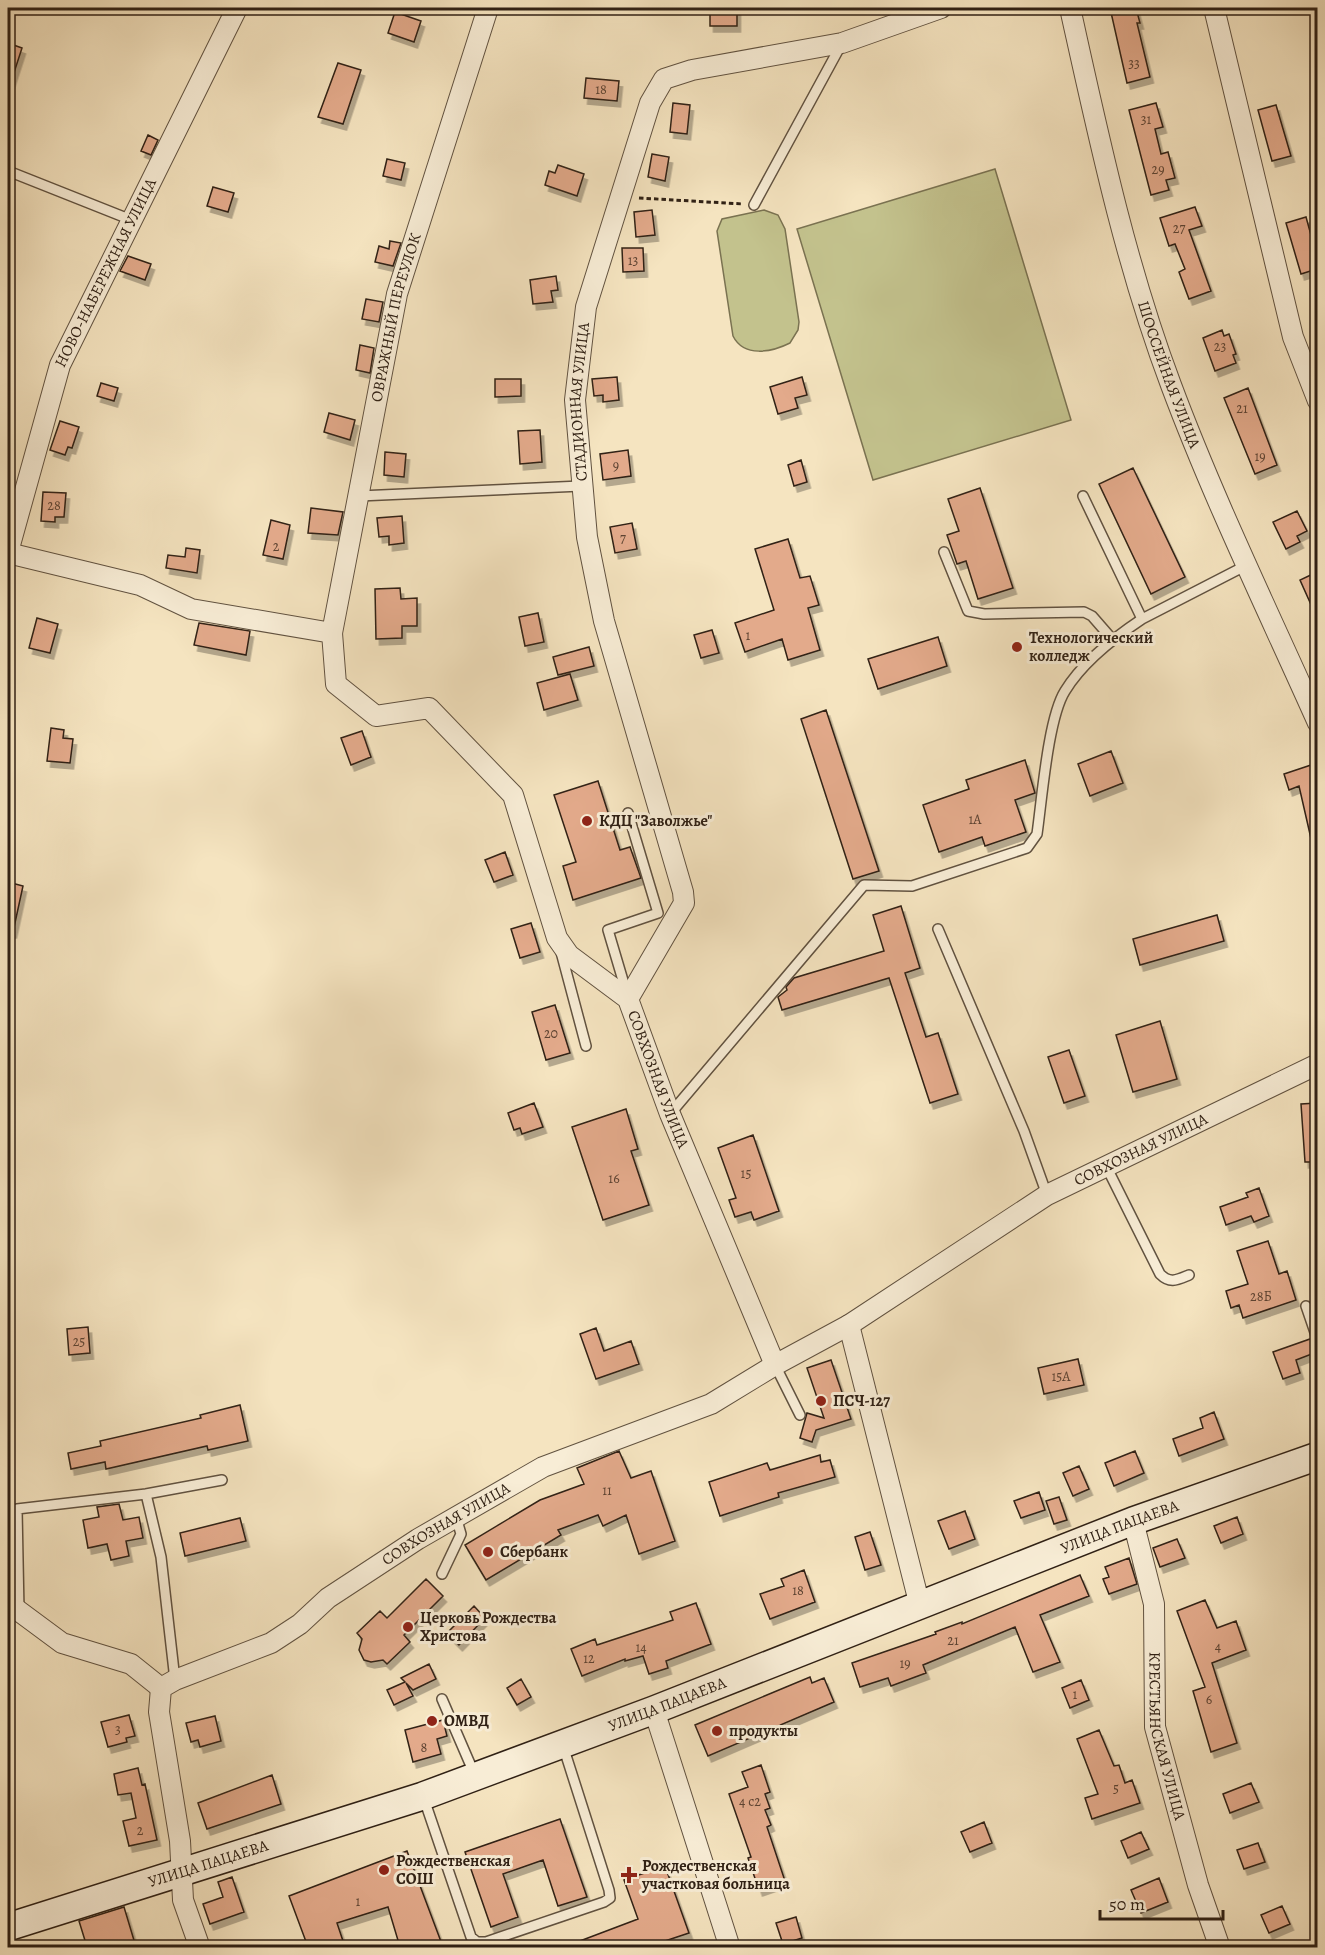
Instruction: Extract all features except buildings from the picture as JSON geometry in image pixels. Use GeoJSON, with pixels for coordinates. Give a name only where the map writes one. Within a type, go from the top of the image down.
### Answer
{"type":"FeatureCollection","features":[{"type":"Feature","properties":{"kind":"street","name":"НОВО-НАБЕРЕЖНАЯ УЛИЦА"},"geometry":{"type":"LineString","coordinates":[[8,553],[60,365],[134,221],[237,8]]}},
{"type":"Feature","properties":{"kind":"street","name":"ОВРАЖНЫЙ ПЕРЕУЛОК"},"geometry":{"type":"LineString","coordinates":[[429,708],[376,716],[336,684],[332,633],[397,294],[488,8]]}},
{"type":"Feature","properties":{"kind":"street","name":"СТАДИОННАЯ УЛИЦА"},"geometry":{"type":"LineString","coordinates":[[628,999],[684,903],[683,892],[604,621],[587,537],[581,486],[575,400],[586,307],[619,197],[650,103],[664,80],[692,70],[842,43],[941,8]]}},
{"type":"Feature","properties":{"kind":"street","name":"ШОССЕЙНАЯ УЛИЦА"},"geometry":{"type":"LineString","coordinates":[[1070,8],[1106,169],[1158,347],[1172,387],[1247,565],[1317,723]]}},
{"type":"Feature","properties":{"kind":"street"},"geometry":{"type":"LineString","coordinates":[[1214,8],[1293,337],[1317,401]]}},
{"type":"Feature","properties":{"kind":"street"},"geometry":{"type":"LineString","coordinates":[[8,553],[140,585],[191,609],[332,633]]}},
{"type":"Feature","properties":{"kind":"street","name":"СОВХОЗНАЯ УЛИЦА"},"geometry":{"type":"LineString","coordinates":[[429,708],[513,795],[557,938],[569,955],[628,999],[670,1114],[775,1365]]}},
{"type":"Feature","properties":{"kind":"street","name":"СОВХОЗНАЯ УЛИЦА"},"geometry":{"type":"LineString","coordinates":[[168,1684],[271,1643],[300,1624],[328,1598],[456,1517],[543,1467],[711,1404],[775,1365],[849,1325],[1047,1195],[1317,1064]]}},
{"type":"Feature","properties":{"kind":"street"},"geometry":{"type":"LineString","coordinates":[[849,1325],[920,1606]]}},
{"type":"Feature","properties":{"kind":"street","name":"УЛИЦА ПАЦАЕВА"},"geometry":{"type":"LineString","coordinates":[[8,1927],[69,1906],[181,1874],[476,1777],[654,1710],[1133,1521],[1317,1456]]}},
{"type":"Feature","properties":{"kind":"street","name":"КРЕСТЬЯНСКАЯ УЛИЦА"},"geometry":{"type":"LineString","coordinates":[[1133,1521],[1154,1604],[1156,1627],[1153,1704],[1155,1726],[1198,1885],[1220,1947]]}},
{"type":"Feature","properties":{"kind":"street"},"geometry":{"type":"LineString","coordinates":[[13,1607],[62,1643],[131,1664],[168,1684],[159,1712],[180,1841],[183,1900],[200,1947]]}},
{"type":"Feature","properties":{"kind":"street"},"geometry":{"type":"LineString","coordinates":[[654,1710],[730,1947]]}},
{"type":"Feature","properties":{"kind":"lane"},"geometry":{"type":"LineString","coordinates":[[754,205],[842,43]]}},
{"type":"Feature","properties":{"kind":"lane"},"geometry":{"type":"LineString","coordinates":[[8,171],[134,221]]}},
{"type":"Feature","properties":{"kind":"lane"},"geometry":{"type":"LineString","coordinates":[[357,496],[581,486]]}},
{"type":"Feature","properties":{"kind":"lane"},"geometry":{"type":"LineString","coordinates":[[1083,496],[1142,619]]}},
{"type":"Feature","properties":{"kind":"lane"},"geometry":{"type":"LineString","coordinates":[[944,552],[968,611],[984,614],[1084,612],[1092,616],[1112,639]]}},
{"type":"Feature","properties":{"kind":"lane"},"geometry":{"type":"LineString","coordinates":[[670,1114],[864,885],[912,886],[1027,848],[1036,834],[1056,710],[1065,690],[1112,639],[1142,619],[1247,565]]}},
{"type":"Feature","properties":{"kind":"lane"},"geometry":{"type":"LineString","coordinates":[[628,813],[658,913],[608,930],[628,999]]}},
{"type":"Feature","properties":{"kind":"lane"},"geometry":{"type":"LineString","coordinates":[[938,929],[1024,1131],[1047,1195]]}},
{"type":"Feature","properties":{"kind":"lane"},"geometry":{"type":"LineString","coordinates":[[557,938],[586,1046]]}},
{"type":"Feature","properties":{"kind":"lane"},"geometry":{"type":"LineString","coordinates":[[1106,1166],[1160,1274],[1166,1280],[1174,1282],[1189,1275]]}},
{"type":"Feature","properties":{"kind":"lane"},"geometry":{"type":"LineString","coordinates":[[1306,1306],[1317,1341]]}},
{"type":"Feature","properties":{"kind":"lane"},"geometry":{"type":"LineString","coordinates":[[775,1365],[801,1415]]}},
{"type":"Feature","properties":{"kind":"lane"},"geometry":{"type":"LineString","coordinates":[[13,1607],[17,1509],[146,1494],[222,1480]]}},
{"type":"Feature","properties":{"kind":"lane"},"geometry":{"type":"LineString","coordinates":[[146,1494],[161,1557],[168,1684]]}},
{"type":"Feature","properties":{"kind":"lane"},"geometry":{"type":"LineString","coordinates":[[442,1574],[461,1534],[456,1517]]}},
{"type":"Feature","properties":{"kind":"lane"},"geometry":{"type":"LineString","coordinates":[[442,1699],[476,1777]]}},
{"type":"Feature","properties":{"kind":"lane"},"geometry":{"type":"LineString","coordinates":[[423,1796],[471,1937],[477,1942],[486,1942],[604,1902],[610,1898],[609,1890],[563,1744]]}},
{"type":"Feature","properties":{"kind":"path"},"geometry":{"type":"LineString","coordinates":[[619,197],[754,205]]}},
{"type":"Feature","properties":{"kind":"shaded area"},"geometry":{"type":"Polygon","coordinates":[[[995,169],[1071,420],[873,480],[797,229],[995,169]]]}},
{"type":"Feature","properties":{"kind":"shaded area"},"geometry":{"type":"Polygon","coordinates":[[[764,210],[778,215],[785,229],[799,322],[798,330],[790,343],[775,349],[759,351],[744,348],[733,336],[717,231],[722,219],[764,210]]]}},
{"type":"Feature","properties":{"kind":"place","name":"Технологический колледж"},"geometry":{"type":"Point","coordinates":[1017,647]}},
{"type":"Feature","properties":{"kind":"place","name":"КДЦ \"Заволжье\""},"geometry":{"type":"Point","coordinates":[587,821]}},
{"type":"Feature","properties":{"kind":"place","name":"ПСЧ-127"},"geometry":{"type":"Point","coordinates":[821,1401]}},
{"type":"Feature","properties":{"kind":"place","name":"Сбербанк"},"geometry":{"type":"Point","coordinates":[488,1552]}},
{"type":"Feature","properties":{"kind":"place","name":"Церковь Рождества Христова"},"geometry":{"type":"Point","coordinates":[408,1627]}},
{"type":"Feature","properties":{"kind":"place","name":"ОМВД"},"geometry":{"type":"Point","coordinates":[432,1721]}},
{"type":"Feature","properties":{"kind":"place","name":"продукты"},"geometry":{"type":"Point","coordinates":[717,1731]}},
{"type":"Feature","properties":{"kind":"place","name":"Рождественская СОШ"},"geometry":{"type":"Point","coordinates":[384,1870]}},
{"type":"Feature","properties":{"kind":"place","name":"Рождественская участковая больница"},"geometry":{"type":"Point","coordinates":[629,1875]}}]}
